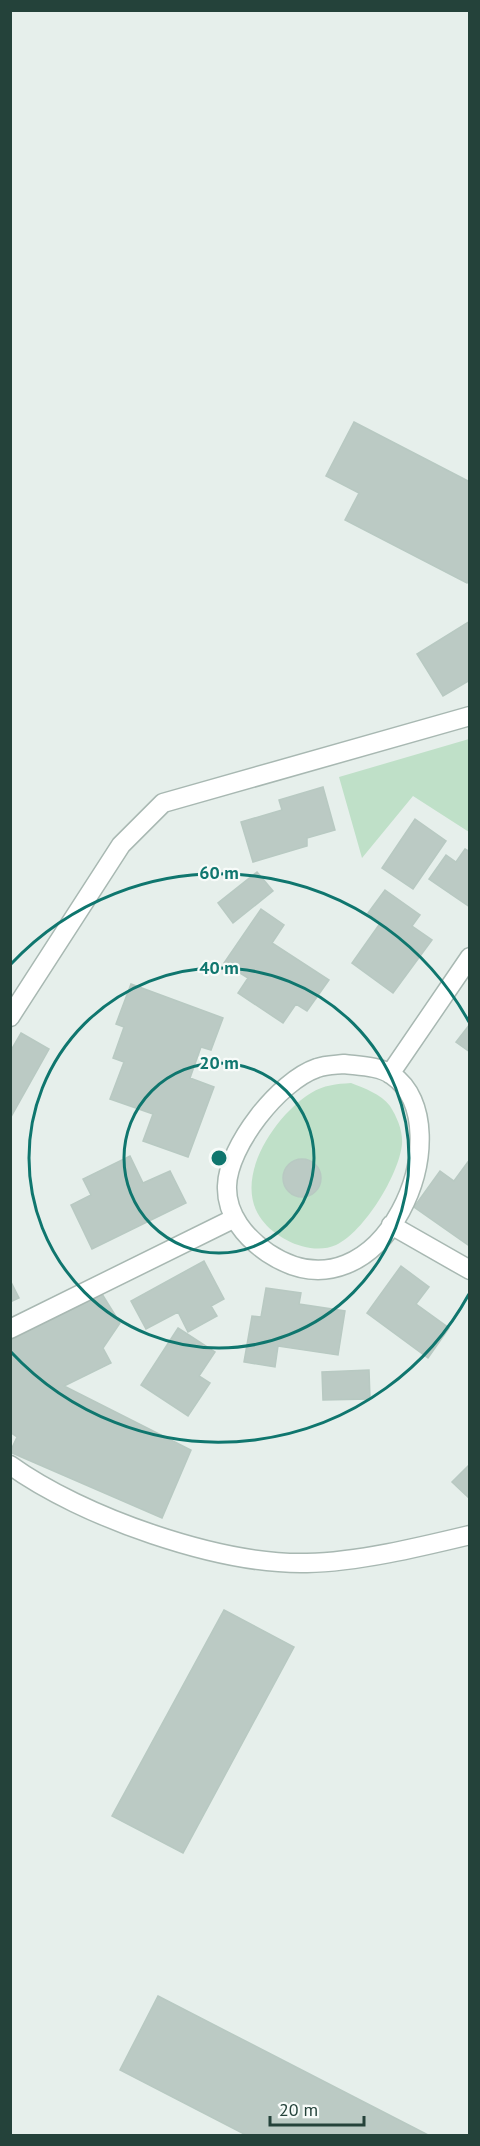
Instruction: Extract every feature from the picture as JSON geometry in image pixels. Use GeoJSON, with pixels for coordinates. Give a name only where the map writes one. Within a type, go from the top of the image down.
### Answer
{"type":"FeatureCollection","features":[{"type":"Feature","properties":{"kind":"street"},"geometry":{"type":"LineString","coordinates":[[10,1017],[121,845],[163,803],[470,716]]}},
{"type":"Feature","properties":{"kind":"street"},"geometry":{"type":"LineString","coordinates":[[390,1074],[470,957]]}},
{"type":"Feature","properties":{"kind":"street"},"geometry":{"type":"LineString","coordinates":[[356,1065],[390,1074],[412,1097],[419,1116],[421,1140],[408,1193],[391,1225],[374,1247],[355,1262],[331,1270],[304,1270],[273,1256],[252,1242],[235,1218],[227,1187],[232,1163],[257,1118],[282,1090],[298,1077],[318,1067],[356,1065]]}},
{"type":"Feature","properties":{"kind":"street"},"geometry":{"type":"LineString","coordinates":[[10,1329],[235,1218]]}},
{"type":"Feature","properties":{"kind":"street"},"geometry":{"type":"LineString","coordinates":[[391,1225],[470,1270]]}},
{"type":"Feature","properties":{"kind":"street"},"geometry":{"type":"LineString","coordinates":[[10,1465],[33,1481],[165,1539],[241,1558],[307,1563],[387,1553],[470,1535]]}},
{"type":"Feature","properties":{"kind":"green space"},"geometry":{"type":"Polygon","coordinates":[[[469,739],[469,832],[413,796],[362,858],[339,777],[469,739]]]}},
{"type":"Feature","properties":{"kind":"green space"},"geometry":{"type":"Polygon","coordinates":[[[351,1083],[367,1089],[390,1106],[402,1134],[399,1157],[378,1201],[358,1228],[347,1238],[327,1248],[316,1249],[296,1244],[277,1234],[262,1220],[254,1204],[252,1186],[254,1168],[272,1132],[297,1103],[321,1088],[351,1083]]]}},
{"type":"Feature","properties":{"kind":"building"},"geometry":{"type":"Polygon","coordinates":[[[354,422],[470,482],[470,578],[467,583],[345,520],[359,493],[326,476],[354,422]]]}},
{"type":"Feature","properties":{"kind":"building"},"geometry":{"type":"Polygon","coordinates":[[[470,621],[470,680],[443,696],[417,654],[470,621]]]}},
{"type":"Feature","properties":{"kind":"building"},"geometry":{"type":"Polygon","coordinates":[[[323,787],[335,830],[307,838],[307,846],[253,862],[241,822],[282,810],[279,800],[323,787]]]}},
{"type":"Feature","properties":{"kind":"building"},"geometry":{"type":"Polygon","coordinates":[[[415,819],[446,841],[413,889],[382,868],[415,819]]]}},
{"type":"Feature","properties":{"kind":"building"},"geometry":{"type":"Polygon","coordinates":[[[465,849],[470,852],[470,907],[429,879],[446,855],[456,862],[465,849]]]}},
{"type":"Feature","properties":{"kind":"building"},"geometry":{"type":"Polygon","coordinates":[[[257,872],[273,891],[233,923],[218,903],[257,872]]]}},
{"type":"Feature","properties":{"kind":"building"},"geometry":{"type":"Polygon","coordinates":[[[385,890],[420,915],[412,926],[432,940],[393,993],[352,963],[381,922],[368,913],[385,890]]]}},
{"type":"Feature","properties":{"kind":"building"},"geometry":{"type":"Polygon","coordinates":[[[261,909],[284,925],[272,943],[329,980],[307,1011],[296,1004],[283,1023],[238,993],[248,978],[224,963],[261,909]]]}},
{"type":"Feature","properties":{"kind":"building"},"geometry":{"type":"Polygon","coordinates":[[[131,984],[223,1018],[211,1050],[201,1047],[190,1078],[214,1087],[188,1157],[143,1141],[153,1114],[110,1099],[124,1062],[113,1058],[124,1027],[116,1024],[131,984]]]}},
{"type":"Feature","properties":{"kind":"building"},"geometry":{"type":"Polygon","coordinates":[[[470,1024],[470,1052],[456,1042],[470,1024]]]}},
{"type":"Feature","properties":{"kind":"building"},"geometry":{"type":"Polygon","coordinates":[[[21,1033],[49,1049],[12,1115],[10,1052],[21,1033]]]}},
{"type":"Feature","properties":{"kind":"building"},"geometry":{"type":"Polygon","coordinates":[[[130,1156],[143,1183],[170,1171],[186,1203],[92,1249],[71,1205],[91,1195],[83,1179],[130,1156]]]}},
{"type":"Feature","properties":{"kind":"building"},"geometry":{"type":"Polygon","coordinates":[[[302,1159],[316,1164],[321,1178],[316,1192],[302,1197],[288,1192],[283,1178],[288,1164],[302,1159]]]}},
{"type":"Feature","properties":{"kind":"building"},"geometry":{"type":"Polygon","coordinates":[[[470,1159],[470,1242],[468,1245],[414,1207],[440,1171],[454,1181],[470,1159]]]}},
{"type":"Feature","properties":{"kind":"building"},"geometry":{"type":"Polygon","coordinates":[[[204,1261],[224,1299],[211,1306],[217,1316],[188,1332],[178,1312],[146,1329],[131,1301],[204,1261]]]}},
{"type":"Feature","properties":{"kind":"building"},"geometry":{"type":"Polygon","coordinates":[[[401,1266],[429,1287],[416,1304],[449,1328],[428,1358],[367,1313],[401,1266]]]}},
{"type":"Feature","properties":{"kind":"building"},"geometry":{"type":"Polygon","coordinates":[[[10,1280],[19,1298],[10,1302],[10,1280]]]}},
{"type":"Feature","properties":{"kind":"building"},"geometry":{"type":"Polygon","coordinates":[[[266,1288],[301,1293],[299,1304],[345,1311],[338,1355],[278,1346],[275,1367],[244,1362],[252,1316],[261,1317],[266,1288]]]}},
{"type":"Feature","properties":{"kind":"building"},"geometry":{"type":"Polygon","coordinates":[[[102,1294],[120,1323],[103,1348],[111,1363],[64,1386],[191,1450],[162,1518],[10,1452],[17,1437],[10,1432],[10,1340],[102,1294]]]}},
{"type":"Feature","properties":{"kind":"building"},"geometry":{"type":"Polygon","coordinates":[[[178,1328],[215,1352],[199,1376],[210,1383],[188,1416],[141,1385],[178,1328]]]}},
{"type":"Feature","properties":{"kind":"building"},"geometry":{"type":"Polygon","coordinates":[[[369,1370],[370,1399],[323,1400],[322,1372],[369,1370]]]}},
{"type":"Feature","properties":{"kind":"building"},"geometry":{"type":"Polygon","coordinates":[[[470,1464],[470,1499],[452,1482],[470,1464]]]}},
{"type":"Feature","properties":{"kind":"building"},"geometry":{"type":"Polygon","coordinates":[[[224,1610],[294,1647],[183,1853],[112,1816],[224,1610]]]}},
{"type":"Feature","properties":{"kind":"building"},"geometry":{"type":"Polygon","coordinates":[[[158,1996],[430,2136],[248,2136],[120,2070],[158,1996]]]}}]}
